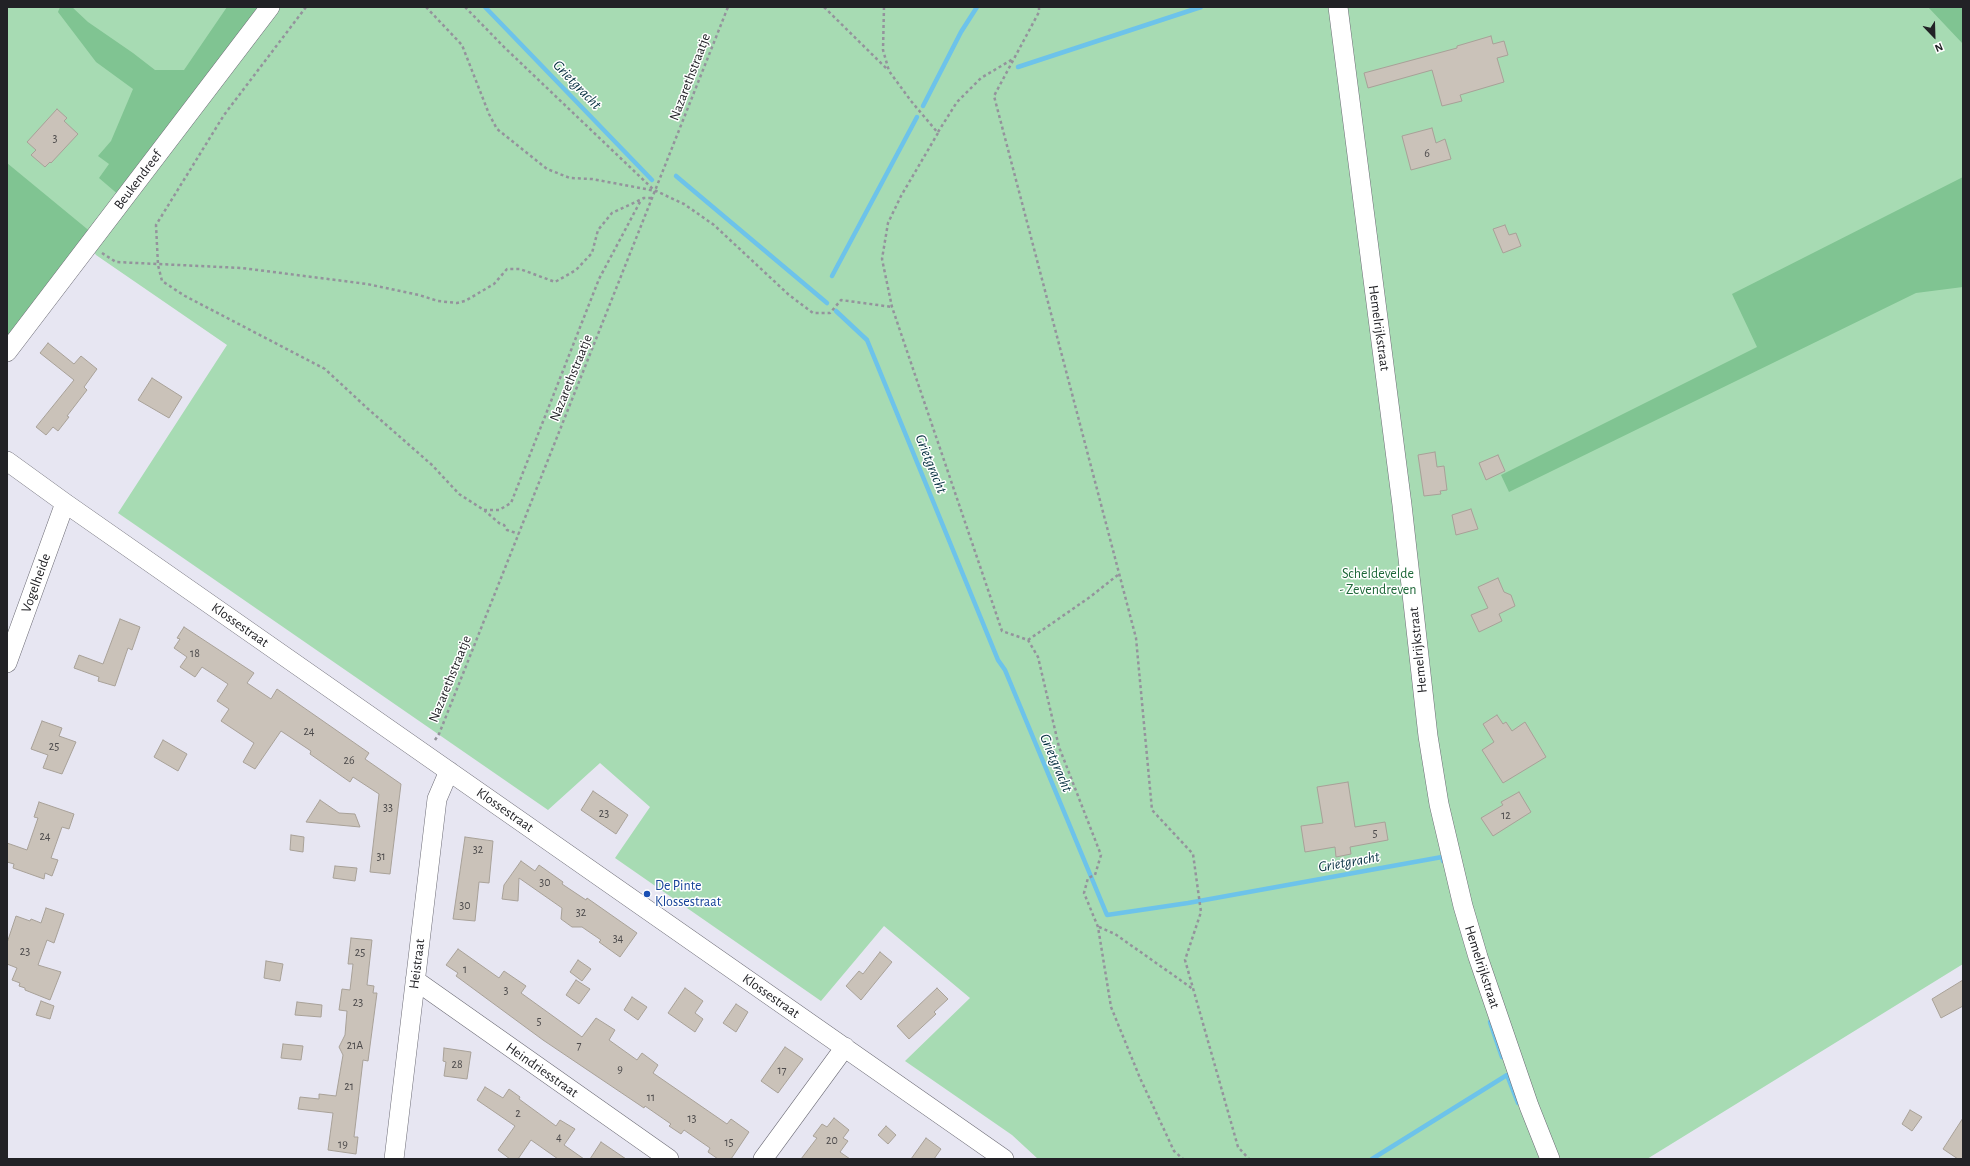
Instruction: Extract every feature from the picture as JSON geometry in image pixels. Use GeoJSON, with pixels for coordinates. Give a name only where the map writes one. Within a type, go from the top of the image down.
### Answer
{"type":"FeatureCollection","features":[{"type":"Feature","properties":{"kind":"street","name":"Beukendreef"},"geometry":{"type":"LineString","coordinates":[[7,352],[270,7]]}},
{"type":"Feature","properties":{"kind":"street","name":"Hemelrijkstraat"},"geometry":{"type":"LineString","coordinates":[[1338,7],[1400,490],[1428,736],[1439,804],[1463,906],[1478,957],[1529,1106],[1550,1159]]}},
{"type":"Feature","properties":{"kind":"street","name":"Klossestraat"},"geometry":{"type":"LineString","coordinates":[[7,461],[1004,1159]]}},
{"type":"Feature","properties":{"kind":"street","name":"Vogelheide"},"geometry":{"type":"LineString","coordinates":[[7,663],[65,503]]}},
{"type":"Feature","properties":{"kind":"street","name":"Heistraat"},"geometry":{"type":"LineString","coordinates":[[394,1159],[437,799],[449,771]]}},
{"type":"Feature","properties":{"kind":"street","name":"Heindriesstraat"},"geometry":{"type":"LineString","coordinates":[[415,980],[669,1159]]}},
{"type":"Feature","properties":{"kind":"street"},"geometry":{"type":"LineString","coordinates":[[763,1159],[845,1047]]}},
{"type":"Feature","properties":{"kind":"path"},"geometry":{"type":"LineString","coordinates":[[306,7],[224,115],[156,225],[158,265],[162,281],[185,296],[325,369],[432,465],[459,494],[484,510],[499,523],[504,525],[507,530],[519,534]]}},
{"type":"Feature","properties":{"kind":"path"},"geometry":{"type":"LineString","coordinates":[[426,7],[462,45],[489,114],[497,129],[547,169],[558,175],[570,178],[592,179],[656,192],[684,204],[714,225],[789,295],[810,312],[817,314],[830,313],[841,300],[892,307]]}},
{"type":"Feature","properties":{"kind":"path"},"geometry":{"type":"LineString","coordinates":[[465,7],[504,48],[656,192]]}},
{"type":"Feature","properties":{"kind":"path","name":"Nazarethstraatje"},"geometry":{"type":"LineString","coordinates":[[426,754],[439,734],[656,192],[728,7]]}},
{"type":"Feature","properties":{"kind":"path"},"geometry":{"type":"LineString","coordinates":[[824,7],[889,71],[910,101],[938,133]]}},
{"type":"Feature","properties":{"kind":"path"},"geometry":{"type":"LineString","coordinates":[[884,7],[883,50],[889,71]]}},
{"type":"Feature","properties":{"kind":"path"},"geometry":{"type":"LineString","coordinates":[[1039,7],[1039,12],[994,96],[1136,638],[1152,810],[1193,854],[1201,912],[1185,960],[1238,1147],[1249,1159]]}},
{"type":"Feature","properties":{"kind":"path"},"geometry":{"type":"LineString","coordinates":[[1014,59],[982,78],[957,102],[901,196],[888,223],[882,259],[892,307],[1002,631],[1028,640],[1038,657],[1059,747],[1101,855],[1095,875],[1088,878],[1084,893],[1098,927],[1111,1007],[1140,1078],[1174,1152],[1182,1159]]}},
{"type":"Feature","properties":{"kind":"path"},"geometry":{"type":"LineString","coordinates":[[89,244],[116,262],[242,268],[367,284],[419,295],[438,301],[457,303],[465,301],[494,284],[507,269],[520,269],[555,282],[576,270],[592,253],[598,230],[612,213],[641,200],[653,198]]}},
{"type":"Feature","properties":{"kind":"path"},"geometry":{"type":"LineString","coordinates":[[484,510],[499,510],[511,503],[599,278],[641,200]]}},
{"type":"Feature","properties":{"kind":"path"},"geometry":{"type":"LineString","coordinates":[[1028,640],[1090,597],[1119,574]]}},
{"type":"Feature","properties":{"kind":"path"},"geometry":{"type":"LineString","coordinates":[[1098,927],[1115,934],[1193,989]]}},
{"type":"Feature","properties":{"kind":"path"},"geometry":{"type":"LineString","coordinates":[[1176,1159],[1177,1154]]}},
{"type":"Feature","properties":{"kind":"green space","name":"Scheldevelde - Zevendreven"},"geometry":{"type":"Polygon","coordinates":[[[7,7],[1963,7],[1963,964],[1647,1159],[1038,1159],[1012,1135],[905,1061],[970,998],[884,926],[821,1001],[615,858],[650,807],[600,763],[548,810],[118,513],[227,345],[96,255],[89,244],[7,347],[7,7]]]}},
{"type":"Feature","properties":{"kind":"green space"},"geometry":{"type":"Polygon","coordinates":[[[60,7],[72,7],[88,22],[155,70],[184,70],[227,7],[258,7],[120,196],[99,178],[109,164],[98,156],[111,141],[133,89],[96,62],[58,12],[60,7]]]}},
{"type":"Feature","properties":{"kind":"green space"},"geometry":{"type":"Polygon","coordinates":[[[1928,7],[1963,7],[1963,44],[1928,7]]]}},
{"type":"Feature","properties":{"kind":"green space"},"geometry":{"type":"Polygon","coordinates":[[[7,163],[92,233],[7,344],[7,163]]]}},
{"type":"Feature","properties":{"kind":"green space"},"geometry":{"type":"Polygon","coordinates":[[[1963,177],[1963,287],[1916,293],[1509,492],[1501,475],[1757,347],[1732,294],[1963,177]]]}},
{"type":"Feature","properties":{"kind":"building"},"geometry":{"type":"Polygon","coordinates":[[[1491,36],[1493,44],[1504,41],[1508,55],[1497,58],[1504,82],[1460,95],[1462,101],[1442,106],[1432,70],[1368,88],[1364,73],[1457,48],[1457,46],[1491,36]]]}},
{"type":"Feature","properties":{"kind":"building"},"geometry":{"type":"Polygon","coordinates":[[[57,109],[67,118],[64,121],[78,134],[51,163],[50,162],[45,167],[31,155],[36,150],[27,142],[57,109]]]}},
{"type":"Feature","properties":{"kind":"building"},"geometry":{"type":"Polygon","coordinates":[[[1432,128],[1436,143],[1445,139],[1451,159],[1411,170],[1402,136],[1432,128]]]}},
{"type":"Feature","properties":{"kind":"building"},"geometry":{"type":"Polygon","coordinates":[[[1505,225],[1509,235],[1516,233],[1521,246],[1503,253],[1493,229],[1505,225]]]}},
{"type":"Feature","properties":{"kind":"building"},"geometry":{"type":"Polygon","coordinates":[[[48,343],[74,364],[81,356],[97,369],[84,387],[87,390],[67,416],[69,417],[58,431],[53,427],[46,435],[36,427],[74,380],[40,353],[48,343]]]}},
{"type":"Feature","properties":{"kind":"building"},"geometry":{"type":"Polygon","coordinates":[[[152,378],[182,397],[169,418],[138,400],[152,378]]]}},
{"type":"Feature","properties":{"kind":"building"},"geometry":{"type":"Polygon","coordinates":[[[1435,452],[1437,467],[1444,466],[1447,490],[1440,491],[1441,494],[1424,496],[1418,455],[1435,452]]]}},
{"type":"Feature","properties":{"kind":"building"},"geometry":{"type":"Polygon","coordinates":[[[1498,455],[1505,471],[1486,480],[1479,463],[1498,455]]]}},
{"type":"Feature","properties":{"kind":"building"},"geometry":{"type":"Polygon","coordinates":[[[1471,509],[1478,529],[1456,535],[1452,515],[1471,509]]]}},
{"type":"Feature","properties":{"kind":"building"},"geometry":{"type":"Polygon","coordinates":[[[1498,578],[1504,592],[1511,595],[1515,606],[1499,614],[1502,621],[1479,632],[1471,615],[1488,608],[1478,587],[1498,578]]]}},
{"type":"Feature","properties":{"kind":"building"},"geometry":{"type":"Polygon","coordinates":[[[120,619],[140,627],[132,650],[128,648],[115,686],[98,681],[99,677],[74,668],[79,655],[103,664],[120,619]]]}},
{"type":"Feature","properties":{"kind":"building"},"geometry":{"type":"Polygon","coordinates":[[[184,627],[254,673],[247,683],[271,699],[277,689],[369,753],[365,759],[401,784],[390,874],[370,872],[379,794],[353,777],[350,782],[310,754],[311,751],[281,731],[255,769],[243,762],[254,743],[221,721],[229,709],[217,701],[228,684],[202,667],[195,677],[180,667],[187,657],[174,648],[180,639],[177,638],[184,627]]]}},
{"type":"Feature","properties":{"kind":"building"},"geometry":{"type":"Polygon","coordinates":[[[1497,715],[1503,724],[1506,722],[1512,731],[1525,722],[1546,757],[1503,783],[1482,750],[1494,742],[1483,724],[1497,715]]]}},
{"type":"Feature","properties":{"kind":"building"},"geometry":{"type":"Polygon","coordinates":[[[42,721],[62,728],[59,736],[76,742],[62,774],[43,768],[48,755],[31,749],[42,721]]]}},
{"type":"Feature","properties":{"kind":"building"},"geometry":{"type":"Polygon","coordinates":[[[163,740],[187,754],[178,771],[154,757],[163,740]]]}},
{"type":"Feature","properties":{"kind":"building"},"geometry":{"type":"Polygon","coordinates":[[[1348,782],[1355,827],[1385,822],[1388,840],[1350,847],[1351,854],[1336,857],[1335,847],[1305,852],[1301,826],[1323,823],[1317,787],[1348,782]]]}},
{"type":"Feature","properties":{"kind":"building"},"geometry":{"type":"Polygon","coordinates":[[[593,791],[628,815],[616,834],[581,810],[593,791]]]}},
{"type":"Feature","properties":{"kind":"building"},"geometry":{"type":"Polygon","coordinates":[[[1519,792],[1531,812],[1493,836],[1481,818],[1503,805],[1501,802],[1519,792]]]}},
{"type":"Feature","properties":{"kind":"building"},"geometry":{"type":"Polygon","coordinates":[[[320,800],[339,813],[355,814],[360,827],[306,822],[320,800]]]}},
{"type":"Feature","properties":{"kind":"building"},"geometry":{"type":"Polygon","coordinates":[[[39,802],[74,814],[69,829],[62,827],[51,858],[58,860],[52,876],[45,873],[44,879],[13,868],[14,864],[7,862],[7,843],[27,850],[38,818],[34,817],[39,802]]]}},
{"type":"Feature","properties":{"kind":"building"},"geometry":{"type":"Polygon","coordinates":[[[291,835],[304,837],[303,852],[290,850],[291,835]]]}},
{"type":"Feature","properties":{"kind":"building"},"geometry":{"type":"Polygon","coordinates":[[[465,837],[493,841],[489,883],[479,882],[475,921],[453,919],[465,837]]]}},
{"type":"Feature","properties":{"kind":"building"},"geometry":{"type":"Polygon","coordinates":[[[521,861],[535,871],[539,865],[563,882],[562,884],[586,900],[587,898],[637,933],[620,957],[599,942],[601,940],[582,927],[572,927],[561,919],[562,908],[519,878],[518,901],[502,899],[504,885],[521,861]]]}},
{"type":"Feature","properties":{"kind":"building"},"geometry":{"type":"Polygon","coordinates":[[[335,866],[357,868],[355,881],[333,878],[335,866]]]}},
{"type":"Feature","properties":{"kind":"building"},"geometry":{"type":"Polygon","coordinates":[[[46,908],[64,914],[54,943],[47,940],[38,965],[61,972],[50,1000],[19,986],[20,983],[12,980],[17,968],[7,964],[7,943],[16,916],[41,923],[46,908]]]}},
{"type":"Feature","properties":{"kind":"building"},"geometry":{"type":"Polygon","coordinates":[[[351,938],[372,940],[367,985],[374,986],[373,993],[377,993],[368,1061],[363,1060],[354,1137],[358,1137],[356,1154],[328,1150],[333,1113],[298,1109],[300,1097],[319,1099],[319,1094],[336,1096],[343,1055],[339,1047],[345,1035],[347,1011],[339,1010],[342,989],[350,990],[353,964],[348,964],[351,938]]]}},
{"type":"Feature","properties":{"kind":"building"},"geometry":{"type":"Polygon","coordinates":[[[458,949],[499,978],[504,971],[526,986],[521,993],[582,1037],[596,1018],[615,1030],[609,1040],[637,1060],[642,1053],[658,1065],[653,1073],[727,1124],[731,1119],[749,1132],[731,1159],[718,1159],[708,1152],[710,1148],[684,1130],[681,1134],[669,1126],[671,1124],[645,1106],[644,1108],[543,1040],[456,976],[458,973],[446,965],[458,949]]]}},
{"type":"Feature","properties":{"kind":"building"},"geometry":{"type":"Polygon","coordinates":[[[880,952],[892,962],[861,1000],[846,986],[859,971],[863,974],[880,952]]]}},
{"type":"Feature","properties":{"kind":"building"},"geometry":{"type":"Polygon","coordinates":[[[578,960],[591,969],[582,981],[570,972],[578,960]]]}},
{"type":"Feature","properties":{"kind":"building"},"geometry":{"type":"Polygon","coordinates":[[[266,961],[283,964],[280,981],[264,978],[266,961]]]}},
{"type":"Feature","properties":{"kind":"building"},"geometry":{"type":"Polygon","coordinates":[[[576,980],[590,989],[579,1004],[566,995],[576,980]]]}},
{"type":"Feature","properties":{"kind":"building"},"geometry":{"type":"Polygon","coordinates":[[[1963,980],[1963,1006],[1941,1018],[1932,999],[1963,980]]]}},
{"type":"Feature","properties":{"kind":"building"},"geometry":{"type":"Polygon","coordinates":[[[685,988],[703,1001],[695,1013],[703,1019],[695,1032],[668,1013],[685,988]]]}},
{"type":"Feature","properties":{"kind":"building"},"geometry":{"type":"Polygon","coordinates":[[[937,988],[948,999],[934,1012],[936,1014],[909,1039],[897,1026],[937,988]]]}},
{"type":"Feature","properties":{"kind":"building"},"geometry":{"type":"Polygon","coordinates":[[[632,997],[647,1007],[638,1020],[624,1010],[632,997]]]}},
{"type":"Feature","properties":{"kind":"building"},"geometry":{"type":"Polygon","coordinates":[[[41,1001],[54,1006],[50,1019],[36,1015],[41,1001]]]}},
{"type":"Feature","properties":{"kind":"building"},"geometry":{"type":"Polygon","coordinates":[[[297,1002],[322,1005],[321,1017],[295,1015],[297,1002]]]}},
{"type":"Feature","properties":{"kind":"building"},"geometry":{"type":"Polygon","coordinates":[[[736,1004],[748,1012],[736,1032],[723,1023],[736,1004]]]}},
{"type":"Feature","properties":{"kind":"building"},"geometry":{"type":"Polygon","coordinates":[[[283,1044],[303,1046],[301,1060],[281,1058],[283,1044]]]}},
{"type":"Feature","properties":{"kind":"building"},"geometry":{"type":"Polygon","coordinates":[[[785,1047],[803,1059],[778,1093],[761,1081],[785,1047]]]}},
{"type":"Feature","properties":{"kind":"building"},"geometry":{"type":"Polygon","coordinates":[[[444,1048],[471,1052],[467,1079],[444,1076],[446,1062],[443,1061],[444,1048]]]}},
{"type":"Feature","properties":{"kind":"building"},"geometry":{"type":"Polygon","coordinates":[[[485,1087],[503,1098],[509,1089],[520,1097],[519,1099],[556,1126],[560,1120],[575,1129],[564,1145],[584,1159],[558,1159],[531,1140],[518,1159],[510,1159],[498,1150],[515,1126],[477,1100],[485,1087]]]}},
{"type":"Feature","properties":{"kind":"building"},"geometry":{"type":"Polygon","coordinates":[[[1910,1110],[1922,1117],[1912,1131],[1902,1124],[1910,1110]]]}},
{"type":"Feature","properties":{"kind":"building"},"geometry":{"type":"Polygon","coordinates":[[[834,1118],[849,1130],[843,1138],[848,1141],[840,1152],[850,1159],[801,1159],[817,1138],[813,1136],[822,1124],[827,1127],[834,1118]]]}},
{"type":"Feature","properties":{"kind":"building"},"geometry":{"type":"Polygon","coordinates":[[[1963,1118],[1963,1159],[1958,1159],[1943,1149],[1963,1118]]]}},
{"type":"Feature","properties":{"kind":"building"},"geometry":{"type":"Polygon","coordinates":[[[886,1126],[896,1135],[888,1144],[878,1135],[886,1126]]]}},
{"type":"Feature","properties":{"kind":"building"},"geometry":{"type":"Polygon","coordinates":[[[926,1138],[941,1149],[934,1159],[911,1159],[926,1138]]]}},
{"type":"Feature","properties":{"kind":"building"},"geometry":{"type":"Polygon","coordinates":[[[601,1142],[626,1159],[590,1159],[601,1142]]]}},
{"type":"Feature","properties":{"kind":"waterway","name":"Grietgracht"},"geometry":{"type":"LineString","coordinates":[[485,7],[652,180]]}},
{"type":"Feature","properties":{"kind":"waterway"},"geometry":{"type":"LineString","coordinates":[[923,106],[961,32],[977,7]]}},
{"type":"Feature","properties":{"kind":"waterway"},"geometry":{"type":"LineString","coordinates":[[1018,67],[1201,7]]}},
{"type":"Feature","properties":{"kind":"waterway"},"geometry":{"type":"LineString","coordinates":[[832,276],[917,117]]}},
{"type":"Feature","properties":{"kind":"waterway","name":"Grietgracht"},"geometry":{"type":"LineString","coordinates":[[676,176],[827,303]]}},
{"type":"Feature","properties":{"kind":"waterway","name":"Grietgracht"},"geometry":{"type":"LineString","coordinates":[[836,311],[867,340],[998,660],[1005,670],[1107,915],[1188,903],[1442,857],[1443,861]]}},
{"type":"Feature","properties":{"kind":"waterway"},"geometry":{"type":"LineString","coordinates":[[1490,1022],[1502,1057]]}},
{"type":"Feature","properties":{"kind":"waterway"},"geometry":{"type":"LineString","coordinates":[[1372,1159],[1507,1075],[1518,1103]]}},
{"type":"Feature","properties":{"kind":"place","name":"De Pinte Klossestraat"},"geometry":{"type":"Point","coordinates":[647,894]}}]}
